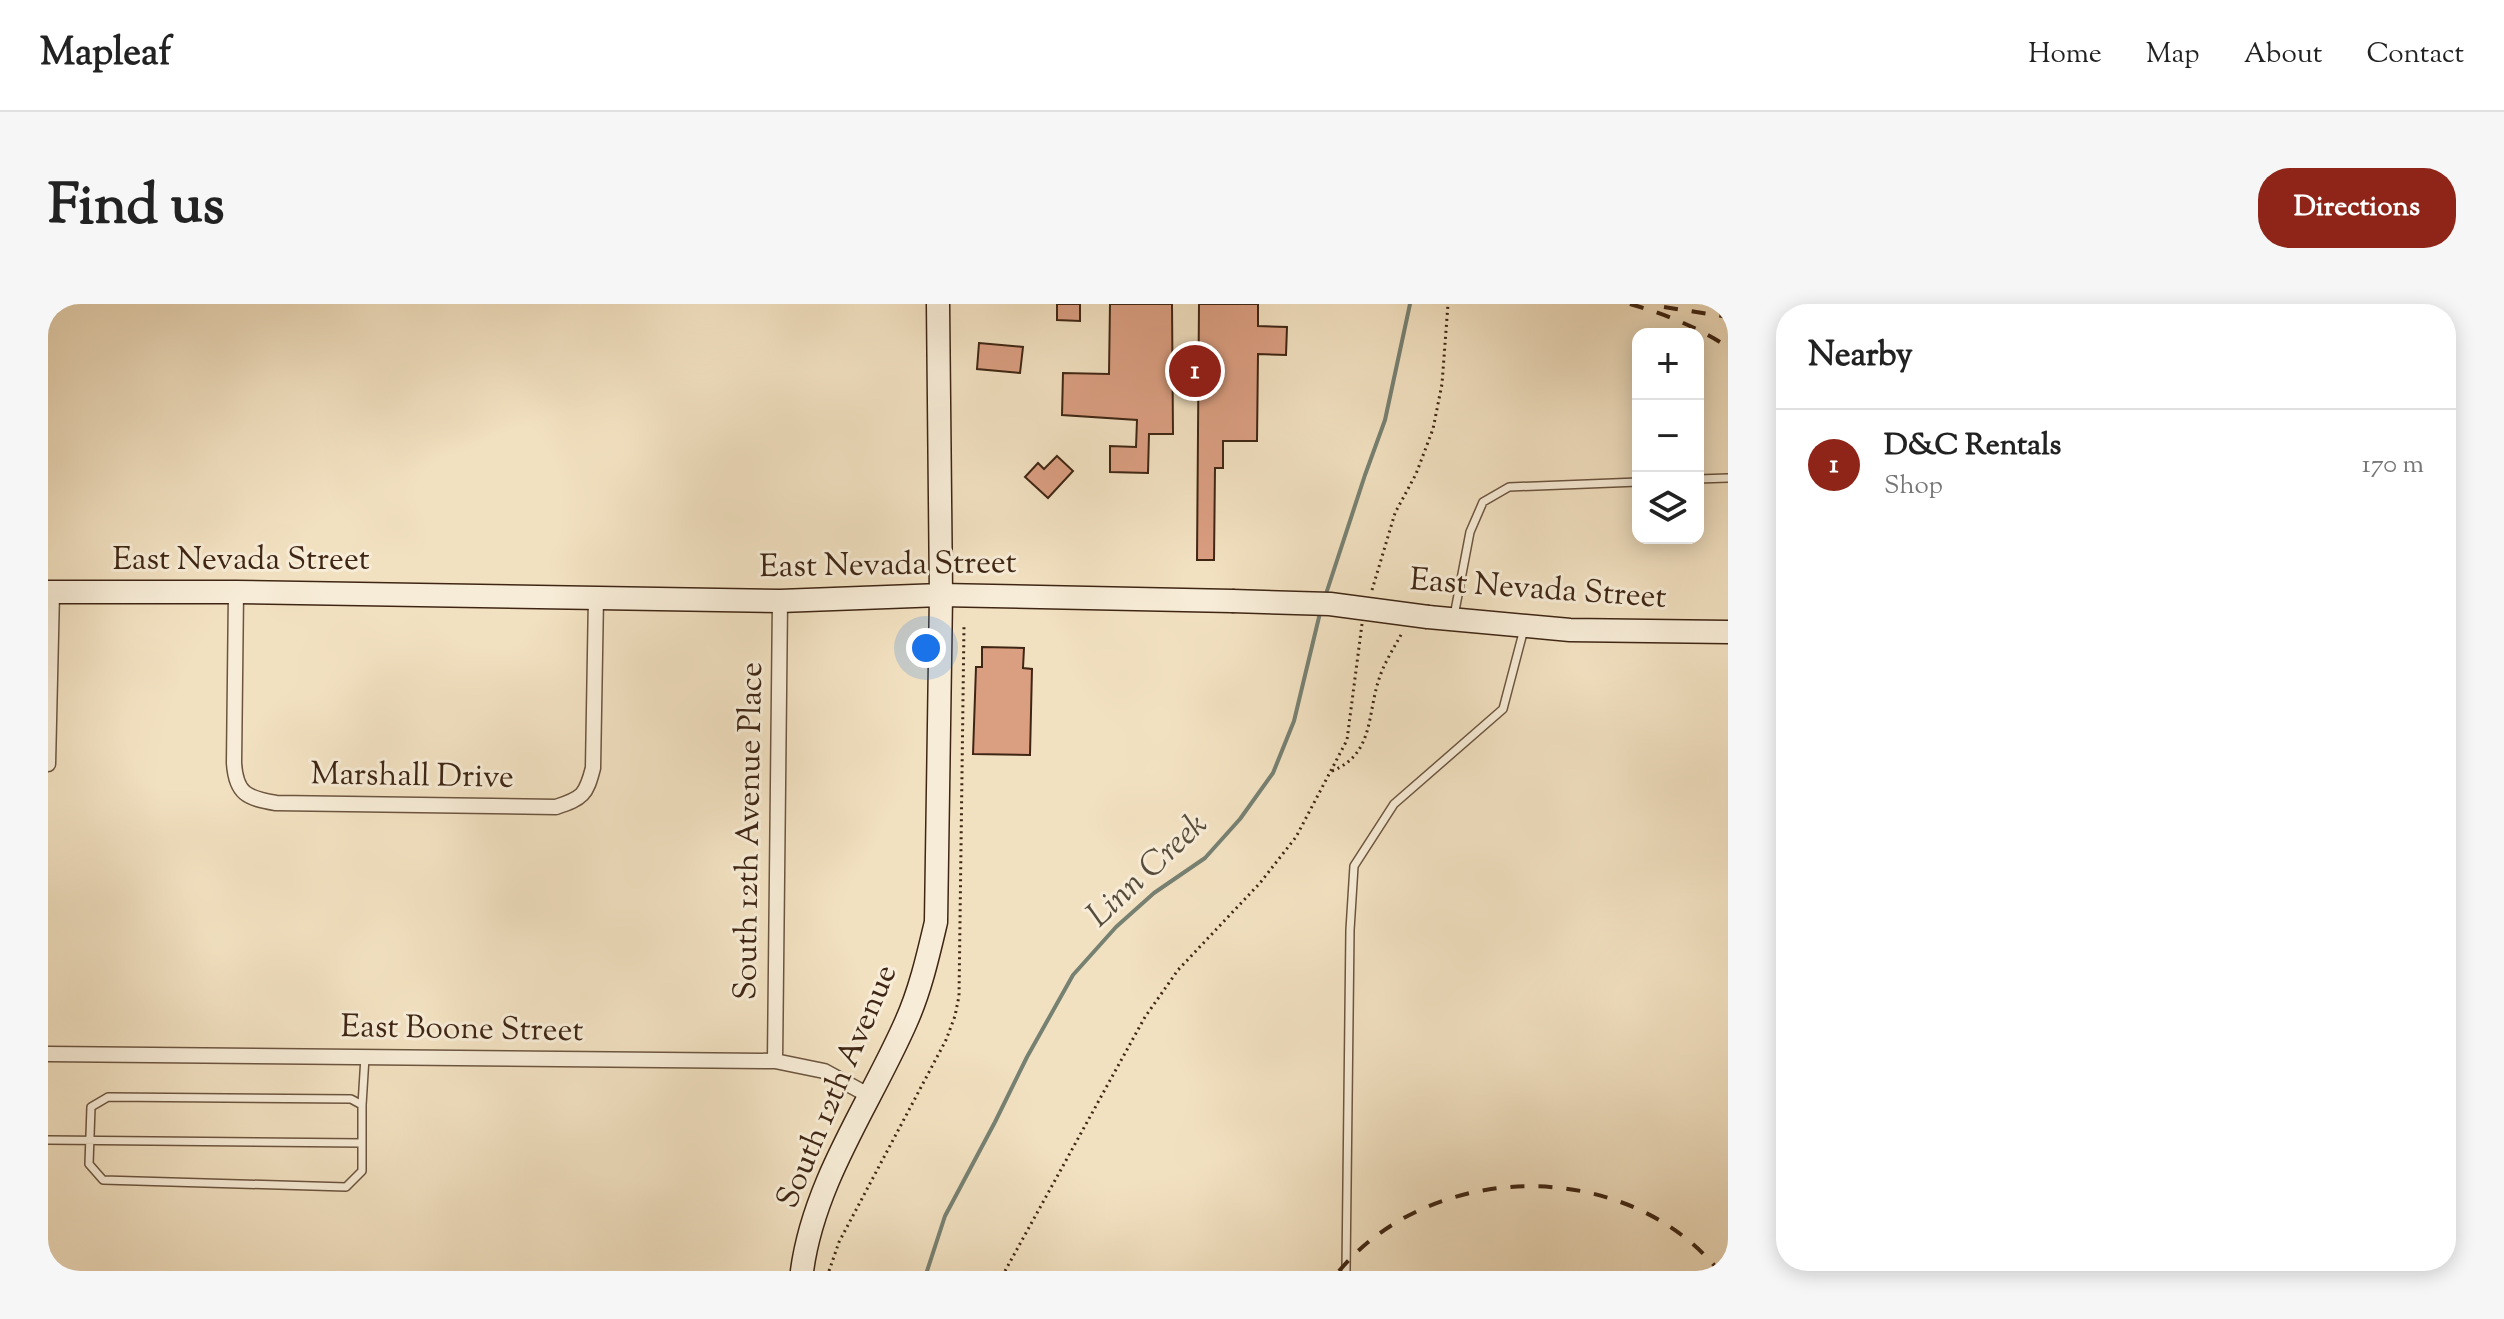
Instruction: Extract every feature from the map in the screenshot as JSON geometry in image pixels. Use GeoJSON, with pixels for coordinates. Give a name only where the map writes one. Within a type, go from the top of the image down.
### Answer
{"type":"FeatureCollection","features":[{"type":"Feature","properties":{"kind":"main road","name":"South 12th Avenue"},"geometry":{"type":"LineString","coordinates":[[802,1271],[805,1244],[834,1168],[906,1022],[936,922],[941,595],[936,304]]}},
{"type":"Feature","properties":{"kind":"main road","name":"East Nevada Street"},"geometry":{"type":"LineString","coordinates":[[50,592],[780,601],[941,595],[1232,601],[1330,604],[1570,630],[1728,632]]}},
{"type":"Feature","properties":{"kind":"street"},"geometry":{"type":"LineString","coordinates":[[48,764],[50,592]]}},
{"type":"Feature","properties":{"kind":"street","name":"Marshall Drive"},"geometry":{"type":"LineString","coordinates":[[236,592],[235,782],[252,799],[276,803],[556,807],[574,801],[588,789],[593,768],[596,597]]}},
{"type":"Feature","properties":{"kind":"street","name":"South 12th Avenue Place"},"geometry":{"type":"LineString","coordinates":[[775,1061],[780,601]]}},
{"type":"Feature","properties":{"kind":"street","name":"East Boone Street"},"geometry":{"type":"LineString","coordinates":[[48,1054],[775,1061],[824,1071],[868,1095]]}},
{"type":"Feature","properties":{"kind":"lane"},"geometry":{"type":"LineString","coordinates":[[1704,479],[1728,478]]}},
{"type":"Feature","properties":{"kind":"lane"},"geometry":{"type":"LineString","coordinates":[[1453,619],[1470,532],[1483,502],[1509,487],[1632,482]]}},
{"type":"Feature","properties":{"kind":"lane"},"geometry":{"type":"LineString","coordinates":[[1346,1271],[1350,930],[1354,866],[1394,804],[1503,709],[1525,626]]}},
{"type":"Feature","properties":{"kind":"lane"},"geometry":{"type":"LineString","coordinates":[[362,1105],[351,1099],[108,1097],[91,1107],[89,1164],[103,1180],[346,1187],[362,1171],[365,1057]]}},
{"type":"Feature","properties":{"kind":"lane"},"geometry":{"type":"LineString","coordinates":[[48,1140],[362,1143]]}},
{"type":"Feature","properties":{"kind":"path"},"geometry":{"type":"LineString","coordinates":[[1371,592],[1395,513],[1416,474],[1433,429],[1442,384],[1448,304]]}},
{"type":"Feature","properties":{"kind":"path"},"geometry":{"type":"LineString","coordinates":[[1005,1271],[1145,1017],[1178,970],[1260,883],[1296,837],[1347,740],[1363,617]]}},
{"type":"Feature","properties":{"kind":"path"},"geometry":{"type":"LineString","coordinates":[[1332,771],[1343,766],[1362,747],[1379,677],[1402,633]]}},
{"type":"Feature","properties":{"kind":"building"},"geometry":{"type":"Polygon","coordinates":[[[1057,304],[1080,304],[1080,321],[1057,320],[1057,304]]]}},
{"type":"Feature","properties":{"kind":"building"},"geometry":{"type":"Polygon","coordinates":[[[1110,304],[1172,304],[1173,434],[1149,434],[1148,473],[1110,472],[1110,446],[1136,447],[1137,420],[1062,415],[1063,373],[1109,374],[1110,304]]]}},
{"type":"Feature","properties":{"kind":"building"},"geometry":{"type":"Polygon","coordinates":[[[1199,304],[1258,304],[1258,326],[1287,327],[1286,355],[1258,354],[1257,441],[1223,441],[1223,468],[1215,468],[1214,560],[1197,560],[1199,304]]]}},
{"type":"Feature","properties":{"kind":"building"},"geometry":{"type":"Polygon","coordinates":[[[979,343],[1023,347],[1020,373],[977,369],[979,343]]]}},
{"type":"Feature","properties":{"kind":"building"},"geometry":{"type":"Polygon","coordinates":[[[1057,456],[1073,471],[1048,498],[1025,477],[1038,463],[1044,469],[1057,456]]]}},
{"type":"Feature","properties":{"kind":"building"},"geometry":{"type":"Polygon","coordinates":[[[982,647],[1024,648],[1023,668],[1032,669],[1030,755],[973,754],[976,667],[982,667],[982,647]]]}},
{"type":"Feature","properties":{"kind":"waterway","name":"Linn Creek"},"geometry":{"type":"LineString","coordinates":[[1325,597],[1385,420],[1410,304]]}},
{"type":"Feature","properties":{"kind":"waterway","name":"Linn Creek"},"geometry":{"type":"LineString","coordinates":[[927,1271],[945,1216],[1073,975],[1116,927],[1154,893],[1205,858],[1240,819],[1273,773],[1294,721],[1320,613]]}},
{"type":"Feature","properties":{"kind":"railway"},"geometry":{"type":"LineString","coordinates":[[1630,304],[1680,322],[1728,347]]}},
{"type":"Feature","properties":{"kind":"railway"},"geometry":{"type":"LineString","coordinates":[[1664,307],[1728,317]]}},
{"type":"Feature","properties":{"kind":"railway"},"geometry":{"type":"LineString","coordinates":[[1339,1271],[1379,1234],[1425,1208],[1476,1192],[1529,1186],[1583,1191],[1634,1207],[1680,1234],[1719,1271]]}},
{"type":"Feature","properties":{"kind":"place","name":"D&C Rentals"},"geometry":{"type":"Point","coordinates":[1195,371]}}]}
